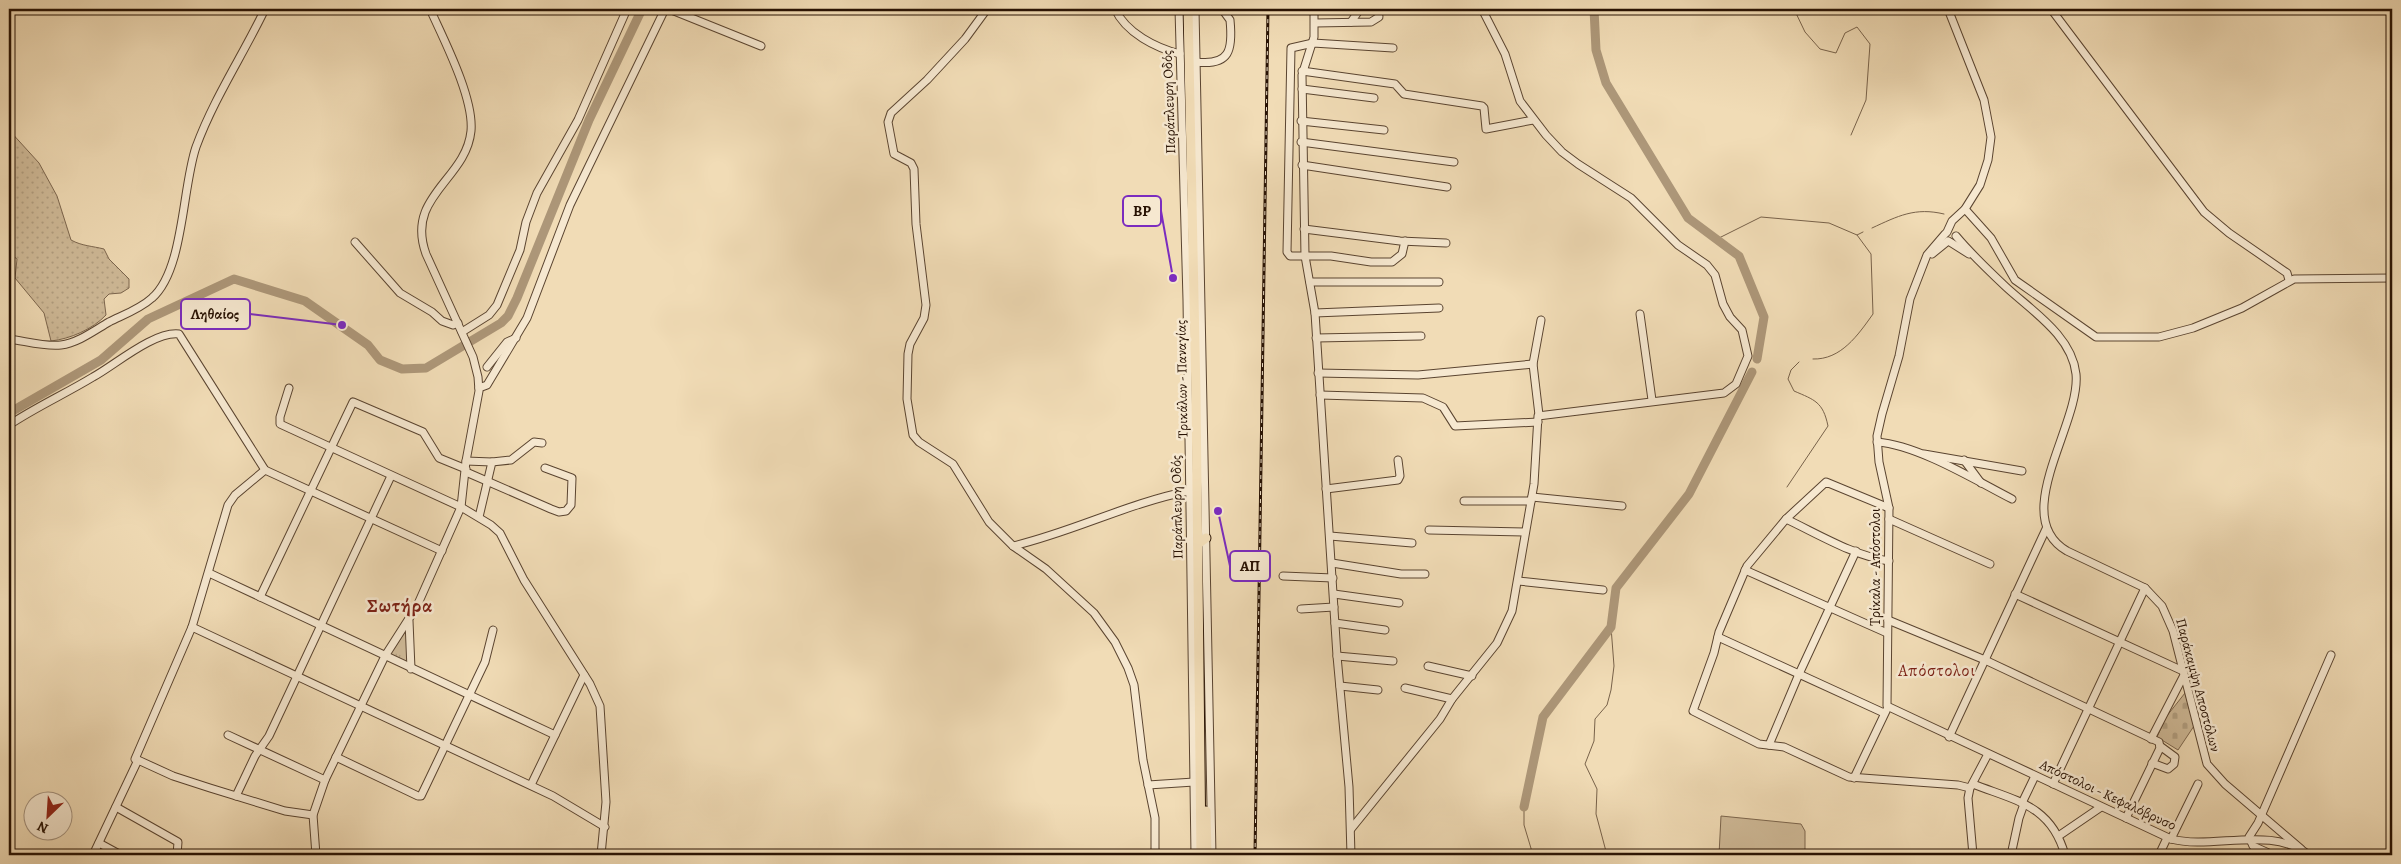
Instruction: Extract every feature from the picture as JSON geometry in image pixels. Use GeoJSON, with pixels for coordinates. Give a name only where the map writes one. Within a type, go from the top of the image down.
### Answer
{"type":"FeatureCollection","features":[{"type":"Feature","properties":{"kind":"main road","name":"Τρικάλων - Παναγίας"},"geometry":{"type":"LineString","coordinates":[[1188,9],[1193,254],[1190,302],[1197,493],[1201,855]]}},
{"type":"Feature","properties":{"kind":"main road"},"geometry":{"type":"LineString","coordinates":[[1186,260],[1193,254]]}},
{"type":"Feature","properties":{"kind":"main road"},"geometry":{"type":"LineString","coordinates":[[1198,544],[1206,538]]}},
{"type":"Feature","properties":{"kind":"main road","name":"Τρικάλων - Παναγίας"},"geometry":{"type":"LineString","coordinates":[[1201,750],[1206,804],[1207,855]]}},
{"type":"Feature","properties":{"kind":"street"},"geometry":{"type":"LineString","coordinates":[[9,339],[55,345],[67,344],[140,306],[156,294],[167,275],[171,263],[180,230],[190,170],[201,135],[225,81],[265,9]]}},
{"type":"Feature","properties":{"kind":"street"},"geometry":{"type":"LineString","coordinates":[[316,855],[313,815],[325,780],[385,656],[409,621],[461,508],[466,460],[479,388],[473,357],[426,254],[422,240],[422,224],[431,199],[466,149],[471,133],[470,114],[460,82],[430,9]]}},
{"type":"Feature","properties":{"kind":"street"},"geometry":{"type":"LineString","coordinates":[[462,333],[489,315],[497,305],[520,250],[526,222],[537,193],[578,120],[628,9]]}},
{"type":"Feature","properties":{"kind":"street"},"geometry":{"type":"LineString","coordinates":[[479,388],[486,386],[527,318],[570,205],[667,9],[761,46]]}},
{"type":"Feature","properties":{"kind":"street"},"geometry":{"type":"LineString","coordinates":[[987,9],[965,39],[891,113],[888,122],[894,154],[911,163],[914,169],[916,224],[925,297],[924,318],[908,351],[906,399],[912,433],[919,442],[953,464],[986,519],[1013,546],[1046,569],[1094,613],[1115,642],[1132,678],[1148,785],[1155,818],[1155,855]]}},
{"type":"Feature","properties":{"kind":"street"},"geometry":{"type":"LineString","coordinates":[[1115,9],[1122,22],[1144,38],[1156,46],[1180,54]]}},
{"type":"Feature","properties":{"kind":"street","name":"Παράπλευρη Οδός"},"geometry":{"type":"LineString","coordinates":[[1179,9],[1186,260],[1190,302]]}},
{"type":"Feature","properties":{"kind":"street","name":"Παράπλευρη Οδός"},"geometry":{"type":"LineString","coordinates":[[1195,9],[1197,493],[1195,855]]}},
{"type":"Feature","properties":{"kind":"street"},"geometry":{"type":"LineString","coordinates":[[1196,62],[1212,64],[1224,58],[1228,52],[1230,20],[1222,9]]}},
{"type":"Feature","properties":{"kind":"street"},"geometry":{"type":"LineString","coordinates":[[1314,9],[1313,43],[1302,71],[1301,142],[1305,256],[1316,338],[1337,656],[1351,830],[1351,855]]}},
{"type":"Feature","properties":{"kind":"street"},"geometry":{"type":"LineString","coordinates":[[1351,22],[1360,9]]}},
{"type":"Feature","properties":{"kind":"street"},"geometry":{"type":"LineString","coordinates":[[1315,23],[1375,21],[1379,17],[1378,9]]}},
{"type":"Feature","properties":{"kind":"street"},"geometry":{"type":"LineString","coordinates":[[1320,395],[1423,398],[1443,407],[1455,426],[1538,418],[1652,400],[1729,391],[1736,384],[1747,361],[1747,345],[1742,330],[1730,317],[1723,304],[1715,275],[1707,265],[1678,245],[1631,198],[1562,152],[1520,101],[1505,54],[1482,9]]}},
{"type":"Feature","properties":{"kind":"street","name":"Τρίκαλα - Απόστολοι"},"geometry":{"type":"LineString","coordinates":[[1886,711],[1889,508],[1880,469],[1877,442],[1882,414],[1900,356],[1910,298],[1933,247],[1947,237],[1983,177],[1988,160],[1991,131],[1984,100],[1948,9]]}},
{"type":"Feature","properties":{"kind":"street"},"geometry":{"type":"LineString","coordinates":[[2050,9],[2204,212],[2228,233],[2287,273],[2289,280]]}},
{"type":"Feature","properties":{"kind":"street"},"geometry":{"type":"LineString","coordinates":[[1393,48],[1313,43],[1294,46],[1291,50],[1287,254],[1290,256],[1331,256],[1371,262],[1392,262],[1402,254],[1405,241]]}},
{"type":"Feature","properties":{"kind":"street"},"geometry":{"type":"LineString","coordinates":[[1302,71],[1395,84],[1404,94],[1482,106],[1484,108],[1486,129],[1534,120]]}},
{"type":"Feature","properties":{"kind":"street"},"geometry":{"type":"LineString","coordinates":[[1302,89],[1374,98]]}},
{"type":"Feature","properties":{"kind":"street"},"geometry":{"type":"LineString","coordinates":[[1301,121],[1384,130]]}},
{"type":"Feature","properties":{"kind":"street"},"geometry":{"type":"LineString","coordinates":[[1301,142],[1454,162]]}},
{"type":"Feature","properties":{"kind":"street"},"geometry":{"type":"LineString","coordinates":[[1288,161],[1447,186]]}},
{"type":"Feature","properties":{"kind":"street"},"geometry":{"type":"LineString","coordinates":[[1965,209],[1991,238],[2015,280],[2096,337],[2159,337],[2193,328],[2242,308],[2289,280],[2313,277],[2392,278]]}},
{"type":"Feature","properties":{"kind":"street"},"geometry":{"type":"LineString","coordinates":[[1949,736],[2046,529],[2044,514],[2049,478],[2076,385],[2076,373],[2070,354],[2054,330],[1980,261],[1956,235],[1954,226],[1958,216]]}},
{"type":"Feature","properties":{"kind":"street"},"geometry":{"type":"LineString","coordinates":[[1304,229],[1405,241],[1446,243]]}},
{"type":"Feature","properties":{"kind":"street"},"geometry":{"type":"LineString","coordinates":[[1947,237],[1954,241],[1956,235]]}},
{"type":"Feature","properties":{"kind":"street"},"geometry":{"type":"LineString","coordinates":[[1947,237],[1980,261]]}},
{"type":"Feature","properties":{"kind":"street"},"geometry":{"type":"LineString","coordinates":[[355,242],[400,293],[432,312],[442,321],[452,325],[458,323]]}},
{"type":"Feature","properties":{"kind":"street"},"geometry":{"type":"LineString","coordinates":[[1310,282],[1439,282]]}},
{"type":"Feature","properties":{"kind":"street"},"geometry":{"type":"LineString","coordinates":[[1314,312],[1439,308]]}},
{"type":"Feature","properties":{"kind":"street"},"geometry":{"type":"LineString","coordinates":[[1640,314],[1652,400]]}},
{"type":"Feature","properties":{"kind":"street"},"geometry":{"type":"LineString","coordinates":[[1351,830],[1440,719],[1452,699],[1472,676],[1504,630],[1512,611],[1524,532],[1532,499],[1538,444],[1538,418],[1533,364],[1541,320]]}},
{"type":"Feature","properties":{"kind":"street"},"geometry":{"type":"LineString","coordinates":[[9,425],[37,406],[56,398],[148,344],[169,334],[179,334],[265,470],[442,551]]}},
{"type":"Feature","properties":{"kind":"street"},"geometry":{"type":"LineString","coordinates":[[1316,338],[1421,336]]}},
{"type":"Feature","properties":{"kind":"street"},"geometry":{"type":"LineString","coordinates":[[487,367],[507,342],[516,338]]}},
{"type":"Feature","properties":{"kind":"street"},"geometry":{"type":"LineString","coordinates":[[1318,373],[1418,375],[1533,364]]}},
{"type":"Feature","properties":{"kind":"street"},"geometry":{"type":"LineString","coordinates":[[476,368],[487,367],[496,370]]}},
{"type":"Feature","properties":{"kind":"street"},"geometry":{"type":"LineString","coordinates":[[289,388],[280,417],[280,424],[461,508],[478,517],[500,533],[524,580],[595,693],[602,712],[606,813],[601,855]]}},
{"type":"Feature","properties":{"kind":"street"},"geometry":{"type":"LineString","coordinates":[[260,597],[351,404],[356,402],[423,432],[439,458],[558,512],[566,511],[571,505],[572,478],[545,468]]}},
{"type":"Feature","properties":{"kind":"street"},"geometry":{"type":"LineString","coordinates":[[466,460],[492,462],[511,460],[534,442],[542,443]]}},
{"type":"Feature","properties":{"kind":"street"},"geometry":{"type":"LineString","coordinates":[[1877,442],[1888,443],[1915,452],[2012,499]]}},
{"type":"Feature","properties":{"kind":"street"},"geometry":{"type":"LineString","coordinates":[[1915,452],[2022,472]]}},
{"type":"Feature","properties":{"kind":"street"},"geometry":{"type":"LineString","coordinates":[[1326,489],[1398,480],[1400,478],[1398,460]]}},
{"type":"Feature","properties":{"kind":"street"},"geometry":{"type":"LineString","coordinates":[[1964,460],[1981,483]]}},
{"type":"Feature","properties":{"kind":"street"},"geometry":{"type":"LineString","coordinates":[[478,517],[492,462]]}},
{"type":"Feature","properties":{"kind":"street"},"geometry":{"type":"LineString","coordinates":[[135,759],[192,627],[228,504],[265,470]]}},
{"type":"Feature","properties":{"kind":"street"},"geometry":{"type":"LineString","coordinates":[[236,796],[297,677],[391,476]]}},
{"type":"Feature","properties":{"kind":"street"},"geometry":{"type":"LineString","coordinates":[[1889,508],[1826,482],[1786,519],[1761,546],[1745,570],[1718,637],[1693,711],[1758,744],[1784,747],[1854,778],[1972,786],[2023,803],[2039,812],[2060,835],[2065,855]]}},
{"type":"Feature","properties":{"kind":"street"},"geometry":{"type":"LineString","coordinates":[[1013,546],[1050,537],[1128,508],[1197,493]]}},
{"type":"Feature","properties":{"kind":"street","name":"Παράπλευρη Οδός"},"geometry":{"type":"LineString","coordinates":[[1197,493],[1206,538],[1212,855]]}},
{"type":"Feature","properties":{"kind":"street"},"geometry":{"type":"LineString","coordinates":[[1464,501],[1532,499],[1622,506]]}},
{"type":"Feature","properties":{"kind":"street"},"geometry":{"type":"LineString","coordinates":[[1786,519],[1878,560],[1889,561]]}},
{"type":"Feature","properties":{"kind":"street"},"geometry":{"type":"LineString","coordinates":[[1889,519],[1990,564]]}},
{"type":"Feature","properties":{"kind":"street","name":"Παράκαμψη Αποστόλων"},"geometry":{"type":"LineString","coordinates":[[2046,529],[2052,539],[2064,548],[2145,588],[2167,615],[2207,764],[2225,784],[2306,853]]}},
{"type":"Feature","properties":{"kind":"street"},"geometry":{"type":"LineString","coordinates":[[1429,530],[1524,532]]}},
{"type":"Feature","properties":{"kind":"street"},"geometry":{"type":"LineString","coordinates":[[1330,536],[1412,543]]}},
{"type":"Feature","properties":{"kind":"street"},"geometry":{"type":"LineString","coordinates":[[1769,745],[1799,674],[1856,551]]}},
{"type":"Feature","properties":{"kind":"street"},"geometry":{"type":"LineString","coordinates":[[1332,563],[1401,574],[1424,574]]}},
{"type":"Feature","properties":{"kind":"street"},"geometry":{"type":"LineString","coordinates":[[1745,570],[1888,633]]}},
{"type":"Feature","properties":{"kind":"street"},"geometry":{"type":"LineString","coordinates":[[208,573],[554,735]]}},
{"type":"Feature","properties":{"kind":"street"},"geometry":{"type":"LineString","coordinates":[[1283,576],[1333,578]]}},
{"type":"Feature","properties":{"kind":"street"},"geometry":{"type":"LineString","coordinates":[[1518,581],[1603,590]]}},
{"type":"Feature","properties":{"kind":"street"},"geometry":{"type":"LineString","coordinates":[[2053,784],[2145,588]]}},
{"type":"Feature","properties":{"kind":"street"},"geometry":{"type":"LineString","coordinates":[[1334,594],[1398,603]]}},
{"type":"Feature","properties":{"kind":"street"},"geometry":{"type":"LineString","coordinates":[[2015,594],[2184,673],[2151,739]]}},
{"type":"Feature","properties":{"kind":"street"},"geometry":{"type":"LineString","coordinates":[[1301,609],[1334,607]]}},
{"type":"Feature","properties":{"kind":"street"},"geometry":{"type":"LineString","coordinates":[[1888,620],[1985,660],[2158,742],[2160,746],[2175,757],[2174,764],[2168,769],[2152,763]]}},
{"type":"Feature","properties":{"kind":"street"},"geometry":{"type":"LineString","coordinates":[[409,621],[411,669]]}},
{"type":"Feature","properties":{"kind":"street"},"geometry":{"type":"LineString","coordinates":[[1336,623],[1384,630]]}},
{"type":"Feature","properties":{"kind":"street"},"geometry":{"type":"LineString","coordinates":[[192,627],[531,785],[587,815],[604,827]]}},
{"type":"Feature","properties":{"kind":"street"},"geometry":{"type":"LineString","coordinates":[[336,757],[418,796],[423,794],[471,696],[487,657],[493,630]]}},
{"type":"Feature","properties":{"kind":"street"},"geometry":{"type":"LineString","coordinates":[[1718,637],[1799,674],[1988,754],[1972,786],[1968,805],[1973,855]]}},
{"type":"Feature","properties":{"kind":"street"},"geometry":{"type":"LineString","coordinates":[[2274,855],[2256,847],[2249,840],[2331,654]]}},
{"type":"Feature","properties":{"kind":"street"},"geometry":{"type":"LineString","coordinates":[[1337,656],[1393,661]]}},
{"type":"Feature","properties":{"kind":"street"},"geometry":{"type":"LineString","coordinates":[[1428,666],[1472,676]]}},
{"type":"Feature","properties":{"kind":"street"},"geometry":{"type":"LineString","coordinates":[[531,785],[584,675]]}},
{"type":"Feature","properties":{"kind":"street"},"geometry":{"type":"LineString","coordinates":[[1340,686],[1378,690]]}},
{"type":"Feature","properties":{"kind":"street"},"geometry":{"type":"LineString","coordinates":[[1405,688],[1452,699]]}},
{"type":"Feature","properties":{"kind":"street"},"geometry":{"type":"LineString","coordinates":[[1854,778],[1886,711]]}},
{"type":"Feature","properties":{"kind":"street"},"geometry":{"type":"LineString","coordinates":[[228,735],[325,780]]}},
{"type":"Feature","properties":{"kind":"street"},"geometry":{"type":"LineString","coordinates":[[2126,818],[2160,746]]}},
{"type":"Feature","properties":{"kind":"street","name":"Απόστολοι - Κεφαλόβρυσο"},"geometry":{"type":"LineString","coordinates":[[1988,754],[2169,838],[2200,842],[2249,840],[2278,843],[2306,853]]}},
{"type":"Feature","properties":{"kind":"street"},"geometry":{"type":"LineString","coordinates":[[93,855],[138,760],[173,776],[236,796],[285,811],[313,815]]}},
{"type":"Feature","properties":{"kind":"street"},"geometry":{"type":"LineString","coordinates":[[2011,855],[2023,803],[2035,776]]}},
{"type":"Feature","properties":{"kind":"street"},"geometry":{"type":"LineString","coordinates":[[1148,785],[1194,782]]}},
{"type":"Feature","properties":{"kind":"street"},"geometry":{"type":"LineString","coordinates":[[2159,855],[2198,784]]}},
{"type":"Feature","properties":{"kind":"street"},"geometry":{"type":"LineString","coordinates":[[116,807],[178,842],[177,855]]}},
{"type":"Feature","properties":{"kind":"street"},"geometry":{"type":"LineString","coordinates":[[2060,835],[2101,807]]}},
{"type":"Feature","properties":{"kind":"street"},"geometry":{"type":"LineString","coordinates":[[587,815],[597,816],[606,813]]}},
{"type":"Feature","properties":{"kind":"street"},"geometry":{"type":"LineString","coordinates":[[99,842],[121,855]]}},
{"type":"Feature","properties":{"kind":"green space"},"geometry":{"type":"Polygon","coordinates":[[[9,130],[39,163],[57,196],[71,240],[83,245],[104,249],[109,259],[129,279],[129,288],[121,293],[109,294],[104,299],[106,315],[101,320],[88,329],[66,338],[51,341],[44,313],[15,278],[17,259],[9,253],[9,130]]]}},
{"type":"Feature","properties":{"kind":"green space"},"geometry":{"type":"Polygon","coordinates":[[[407,629],[409,666],[389,656],[407,629]]]}},
{"type":"Feature","properties":{"kind":"green space"},"geometry":{"type":"Polygon","coordinates":[[[2185,693],[2194,726],[2178,750],[2157,737],[2166,717],[2185,693]]]}},
{"type":"Feature","properties":{"kind":"green space"},"geometry":{"type":"Polygon","coordinates":[[[1721,816],[1801,824],[1805,831],[1805,855],[1719,855],[1721,816]]]}},
{"type":"Feature","properties":{"kind":"waterway"},"geometry":{"type":"LineString","coordinates":[[9,413],[101,360],[148,319],[234,279],[305,301],[368,345],[380,360],[402,369],[426,368],[501,323],[508,316],[517,298],[589,120],[642,9]]}},
{"type":"Feature","properties":{"kind":"waterway"},"geometry":{"type":"LineString","coordinates":[[1594,9],[1596,50],[1606,83],[1688,218],[1739,256],[1764,317],[1757,359]]}},
{"type":"Feature","properties":{"kind":"waterway"},"geometry":{"type":"LineString","coordinates":[[1794,9],[1805,32],[1820,49],[1836,53],[1845,33],[1857,27],[1870,44],[1866,100],[1851,135]]}},
{"type":"Feature","properties":{"kind":"waterway"},"geometry":{"type":"LineString","coordinates":[[1872,228],[1899,216],[1915,212],[1944,214]]}},
{"type":"Feature","properties":{"kind":"waterway"},"geometry":{"type":"LineString","coordinates":[[1717,239],[1761,217],[1829,223],[1857,235],[1863,232]]}},
{"type":"Feature","properties":{"kind":"waterway"},"geometry":{"type":"LineString","coordinates":[[1813,359],[1823,358],[1840,351],[1855,338],[1873,314],[1871,254],[1857,235]]}},
{"type":"Feature","properties":{"kind":"waterway"},"geometry":{"type":"LineString","coordinates":[[1787,487],[1828,426],[1821,407],[1813,400],[1794,391],[1788,379],[1791,370],[1799,362]]}},
{"type":"Feature","properties":{"kind":"waterway"},"geometry":{"type":"LineString","coordinates":[[1524,807],[1543,717],[1611,627],[1616,588],[1689,494],[1752,372]]}},
{"type":"Feature","properties":{"kind":"waterway"},"geometry":{"type":"LineString","coordinates":[[1607,855],[1596,814],[1597,789],[1585,764],[1594,741],[1595,719],[1607,705],[1611,690],[1614,666],[1611,627]]}},
{"type":"Feature","properties":{"kind":"waterway"},"geometry":{"type":"LineString","coordinates":[[1524,807],[1524,825],[1533,855]]}},
{"type":"Feature","properties":{"kind":"railway"},"geometry":{"type":"LineString","coordinates":[[1255,855],[1268,9]]}},
{"type":"Feature","properties":{"kind":"place","name":"BP"},"geometry":{"type":"Point","coordinates":[1173,278]}},
{"type":"Feature","properties":{"kind":"place","name":"Ληθαίος"},"geometry":{"type":"Point","coordinates":[342,325]}},
{"type":"Feature","properties":{"kind":"place","name":"ΑΠ"},"geometry":{"type":"Point","coordinates":[1218,511]}},
{"type":"Feature","properties":{"kind":"district","name":"Σωτήρα"},"geometry":{"type":"Point","coordinates":[400,606]}},
{"type":"Feature","properties":{"kind":"district","name":"Απόστολοι"},"geometry":{"type":"Point","coordinates":[1937,671]}}]}
